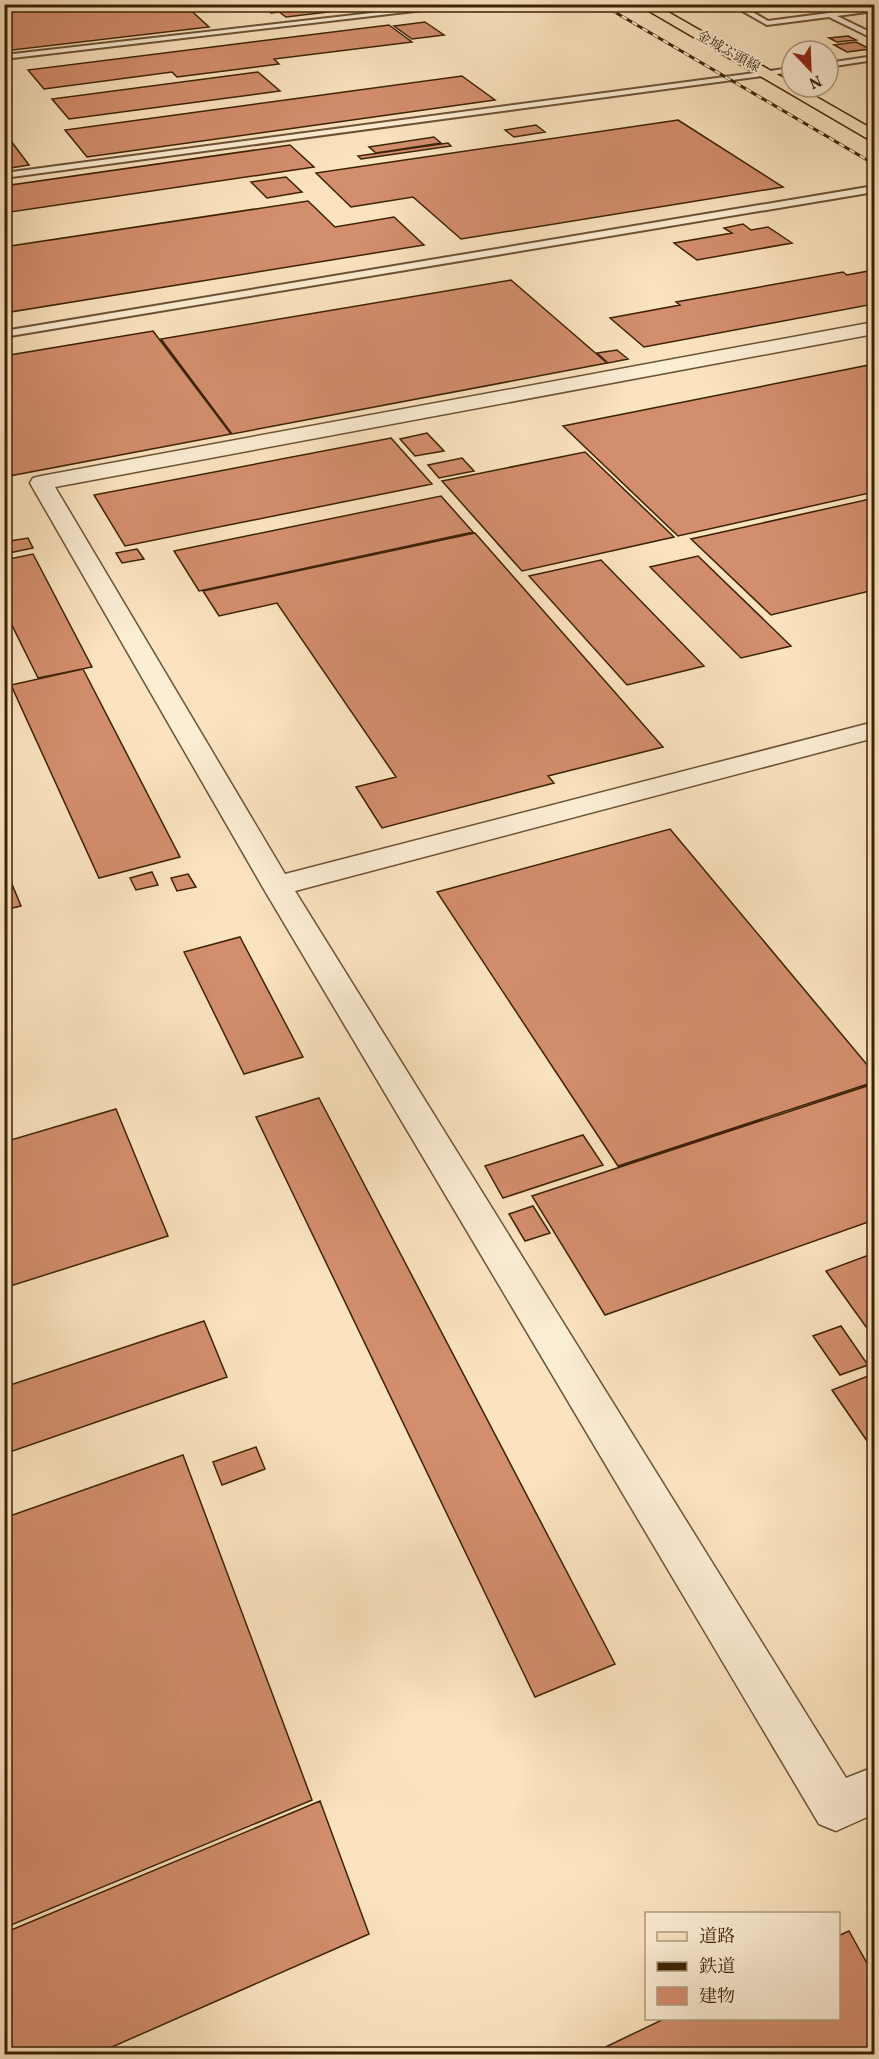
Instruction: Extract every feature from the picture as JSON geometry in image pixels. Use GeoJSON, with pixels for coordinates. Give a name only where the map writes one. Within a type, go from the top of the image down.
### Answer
{"type":"FeatureCollection","features":[{"type":"Feature","properties":{"kind":"main road","name":"金城ふ頭線"},"geometry":{"type":"LineString","coordinates":[[643,4],[874,136]]}},
{"type":"Feature","properties":{"kind":"main road","name":"金城ふ頭線"},"geometry":{"type":"LineString","coordinates":[[772,59],[780,63]]}},
{"type":"Feature","properties":{"kind":"street"},"geometry":{"type":"LineString","coordinates":[[874,328],[41,483],[277,886],[836,1807],[874,1790]]}},
{"type":"Feature","properties":{"kind":"street"},"geometry":{"type":"LineString","coordinates":[[277,886],[874,730]]}},
{"type":"Feature","properties":{"kind":"lane"},"geometry":{"type":"LineString","coordinates":[[4,57],[472,4]]}},
{"type":"Feature","properties":{"kind":"lane"},"geometry":{"type":"LineString","coordinates":[[733,4],[767,23],[874,9]]}},
{"type":"Feature","properties":{"kind":"lane"},"geometry":{"type":"LineString","coordinates":[[830,15],[874,37]]}},
{"type":"Feature","properties":{"kind":"lane"},"geometry":{"type":"LineString","coordinates":[[840,62],[874,58]]}},
{"type":"Feature","properties":{"kind":"lane"},"geometry":{"type":"LineString","coordinates":[[4,176],[780,71]]}},
{"type":"Feature","properties":{"kind":"lane"},"geometry":{"type":"LineString","coordinates":[[4,334],[874,189]]}},
{"type":"Feature","properties":{"kind":"building"},"geometry":{"type":"Polygon","coordinates":[[[25,4],[184,4],[209,27],[4,51],[4,7],[25,4]]]}},
{"type":"Feature","properties":{"kind":"building"},"geometry":{"type":"Polygon","coordinates":[[[261,4],[339,4],[321,7],[328,12],[286,17],[279,12],[271,13],[261,4]]]}},
{"type":"Feature","properties":{"kind":"building"},"geometry":{"type":"Polygon","coordinates":[[[425,22],[444,35],[412,39],[394,26],[425,22]]]}},
{"type":"Feature","properties":{"kind":"building"},"geometry":{"type":"Polygon","coordinates":[[[389,25],[412,42],[274,59],[279,64],[177,77],[172,72],[44,89],[28,70],[389,25]]]}},
{"type":"Feature","properties":{"kind":"building"},"geometry":{"type":"Polygon","coordinates":[[[848,36],[856,40],[840,42],[840,39],[829,38],[848,36]]]}},
{"type":"Feature","properties":{"kind":"building"},"geometry":{"type":"Polygon","coordinates":[[[856,42],[870,49],[847,52],[840,48],[840,44],[856,42]]]}},
{"type":"Feature","properties":{"kind":"building"},"geometry":{"type":"Polygon","coordinates":[[[258,72],[280,91],[69,119],[52,99],[258,72]]]}},
{"type":"Feature","properties":{"kind":"building"},"geometry":{"type":"Polygon","coordinates":[[[462,76],[495,100],[87,157],[65,130],[462,76]]]}},
{"type":"Feature","properties":{"kind":"building"},"geometry":{"type":"Polygon","coordinates":[[[678,120],[783,187],[461,239],[413,197],[351,207],[316,173],[678,120]]]}},
{"type":"Feature","properties":{"kind":"building"},"geometry":{"type":"Polygon","coordinates":[[[536,125],[545,132],[514,137],[505,130],[536,125]]]}},
{"type":"Feature","properties":{"kind":"building"},"geometry":{"type":"Polygon","coordinates":[[[434,137],[441,143],[376,153],[369,147],[434,137]]]}},
{"type":"Feature","properties":{"kind":"building"},"geometry":{"type":"Polygon","coordinates":[[[11,141],[29,165],[4,169],[4,142],[11,141]]]}},
{"type":"Feature","properties":{"kind":"building"},"geometry":{"type":"Polygon","coordinates":[[[448,143],[451,146],[361,159],[358,156],[448,143]]]}},
{"type":"Feature","properties":{"kind":"building"},"geometry":{"type":"Polygon","coordinates":[[[290,145],[314,167],[4,213],[4,186],[290,145]]]}},
{"type":"Feature","properties":{"kind":"building"},"geometry":{"type":"Polygon","coordinates":[[[286,177],[302,192],[267,198],[251,182],[286,177]]]}},
{"type":"Feature","properties":{"kind":"building"},"geometry":{"type":"Polygon","coordinates":[[[308,201],[335,227],[394,217],[424,245],[4,313],[4,247],[308,201]]]}},
{"type":"Feature","properties":{"kind":"building"},"geometry":{"type":"Polygon","coordinates":[[[743,224],[751,230],[768,227],[792,243],[697,260],[674,243],[732,233],[724,228],[743,224]]]}},
{"type":"Feature","properties":{"kind":"building"},"geometry":{"type":"Polygon","coordinates":[[[874,270],[874,304],[644,347],[610,318],[680,305],[676,302],[843,272],[847,275],[874,270]]]}},
{"type":"Feature","properties":{"kind":"building"},"geometry":{"type":"Polygon","coordinates":[[[511,280],[607,363],[232,434],[161,339],[511,280]]]}},
{"type":"Feature","properties":{"kind":"building"},"geometry":{"type":"Polygon","coordinates":[[[153,331],[231,434],[4,477],[4,356],[153,331]]]}},
{"type":"Feature","properties":{"kind":"building"},"geometry":{"type":"Polygon","coordinates":[[[617,350],[628,359],[608,363],[597,353],[617,350]]]}},
{"type":"Feature","properties":{"kind":"building"},"geometry":{"type":"Polygon","coordinates":[[[874,364],[874,492],[678,536],[563,426],[874,364]]]}},
{"type":"Feature","properties":{"kind":"building"},"geometry":{"type":"Polygon","coordinates":[[[427,433],[444,451],[415,456],[400,439],[427,433]]]}},
{"type":"Feature","properties":{"kind":"building"},"geometry":{"type":"Polygon","coordinates":[[[391,438],[432,484],[125,546],[94,495],[391,438]]]}},
{"type":"Feature","properties":{"kind":"building"},"geometry":{"type":"Polygon","coordinates":[[[585,452],[674,537],[522,571],[442,481],[585,452]]]}},
{"type":"Feature","properties":{"kind":"building"},"geometry":{"type":"Polygon","coordinates":[[[462,458],[474,471],[439,478],[428,465],[462,458]]]}},
{"type":"Feature","properties":{"kind":"building"},"geometry":{"type":"Polygon","coordinates":[[[441,496],[473,532],[199,591],[174,551],[441,496]]]}},
{"type":"Feature","properties":{"kind":"building"},"geometry":{"type":"Polygon","coordinates":[[[870,499],[874,503],[874,590],[771,615],[691,539],[870,499]]]}},
{"type":"Feature","properties":{"kind":"building"},"geometry":{"type":"Polygon","coordinates":[[[475,533],[663,747],[548,776],[554,783],[382,828],[356,787],[396,777],[277,603],[219,616],[203,591],[475,533]]]}},
{"type":"Feature","properties":{"kind":"building"},"geometry":{"type":"Polygon","coordinates":[[[28,538],[33,548],[4,554],[4,542],[28,538]]]}},
{"type":"Feature","properties":{"kind":"building"},"geometry":{"type":"Polygon","coordinates":[[[137,549],[144,559],[122,563],[116,553],[137,549]]]}},
{"type":"Feature","properties":{"kind":"building"},"geometry":{"type":"Polygon","coordinates":[[[33,554],[92,667],[38,678],[4,609],[4,560],[33,554]]]}},
{"type":"Feature","properties":{"kind":"building"},"geometry":{"type":"Polygon","coordinates":[[[698,556],[791,646],[741,658],[650,567],[698,556]]]}},
{"type":"Feature","properties":{"kind":"building"},"geometry":{"type":"Polygon","coordinates":[[[601,560],[704,666],[627,685],[529,576],[601,560]]]}},
{"type":"Feature","properties":{"kind":"building"},"geometry":{"type":"Polygon","coordinates":[[[83,669],[180,857],[99,878],[11,685],[83,669]]]}},
{"type":"Feature","properties":{"kind":"building"},"geometry":{"type":"Polygon","coordinates":[[[670,829],[874,1073],[874,1082],[618,1166],[437,892],[670,829]]]}},
{"type":"Feature","properties":{"kind":"building"},"geometry":{"type":"Polygon","coordinates":[[[4,865],[21,906],[4,910],[4,865]]]}},
{"type":"Feature","properties":{"kind":"building"},"geometry":{"type":"Polygon","coordinates":[[[152,872],[158,885],[136,890],[130,878],[152,872]]]}},
{"type":"Feature","properties":{"kind":"building"},"geometry":{"type":"Polygon","coordinates":[[[188,874],[196,887],[177,891],[171,878],[188,874]]]}},
{"type":"Feature","properties":{"kind":"building"},"geometry":{"type":"Polygon","coordinates":[[[240,937],[303,1057],[244,1074],[184,952],[240,937]]]}},
{"type":"Feature","properties":{"kind":"building"},"geometry":{"type":"Polygon","coordinates":[[[867,1086],[874,1095],[874,1220],[605,1315],[532,1196],[867,1086]]]}},
{"type":"Feature","properties":{"kind":"building"},"geometry":{"type":"Polygon","coordinates":[[[319,1098],[615,1664],[535,1697],[256,1117],[319,1098]]]}},
{"type":"Feature","properties":{"kind":"building"},"geometry":{"type":"Polygon","coordinates":[[[116,1109],[168,1236],[4,1288],[4,1142],[116,1109]]]}},
{"type":"Feature","properties":{"kind":"building"},"geometry":{"type":"Polygon","coordinates":[[[583,1135],[603,1165],[503,1198],[485,1166],[583,1135]]]}},
{"type":"Feature","properties":{"kind":"building"},"geometry":{"type":"Polygon","coordinates":[[[533,1206],[550,1233],[525,1241],[509,1214],[533,1206]]]}},
{"type":"Feature","properties":{"kind":"building"},"geometry":{"type":"Polygon","coordinates":[[[874,1253],[874,1338],[826,1271],[874,1253]]]}},
{"type":"Feature","properties":{"kind":"building"},"geometry":{"type":"Polygon","coordinates":[[[204,1321],[227,1377],[4,1454],[4,1387],[204,1321]]]}},
{"type":"Feature","properties":{"kind":"building"},"geometry":{"type":"Polygon","coordinates":[[[841,1326],[868,1365],[840,1375],[813,1336],[841,1326]]]}},
{"type":"Feature","properties":{"kind":"building"},"geometry":{"type":"Polygon","coordinates":[[[871,1375],[874,1379],[874,1451],[832,1390],[871,1375]]]}},
{"type":"Feature","properties":{"kind":"building"},"geometry":{"type":"Polygon","coordinates":[[[256,1447],[265,1469],[222,1485],[213,1462],[256,1447]]]}},
{"type":"Feature","properties":{"kind":"building"},"geometry":{"type":"Polygon","coordinates":[[[183,1455],[312,1800],[4,1928],[4,1518],[183,1455]]]}},
{"type":"Feature","properties":{"kind":"building"},"geometry":{"type":"Polygon","coordinates":[[[320,1801],[369,1934],[96,2054],[4,2054],[4,1933],[320,1801]]]}},
{"type":"Feature","properties":{"kind":"building"},"geometry":{"type":"Polygon","coordinates":[[[849,1931],[874,1976],[874,2054],[591,2054],[662,2020],[840,2020],[840,1935],[849,1931]]]}},
{"type":"Feature","properties":{"kind":"railway"},"geometry":{"type":"LineString","coordinates":[[601,4],[874,164]]}}]}
